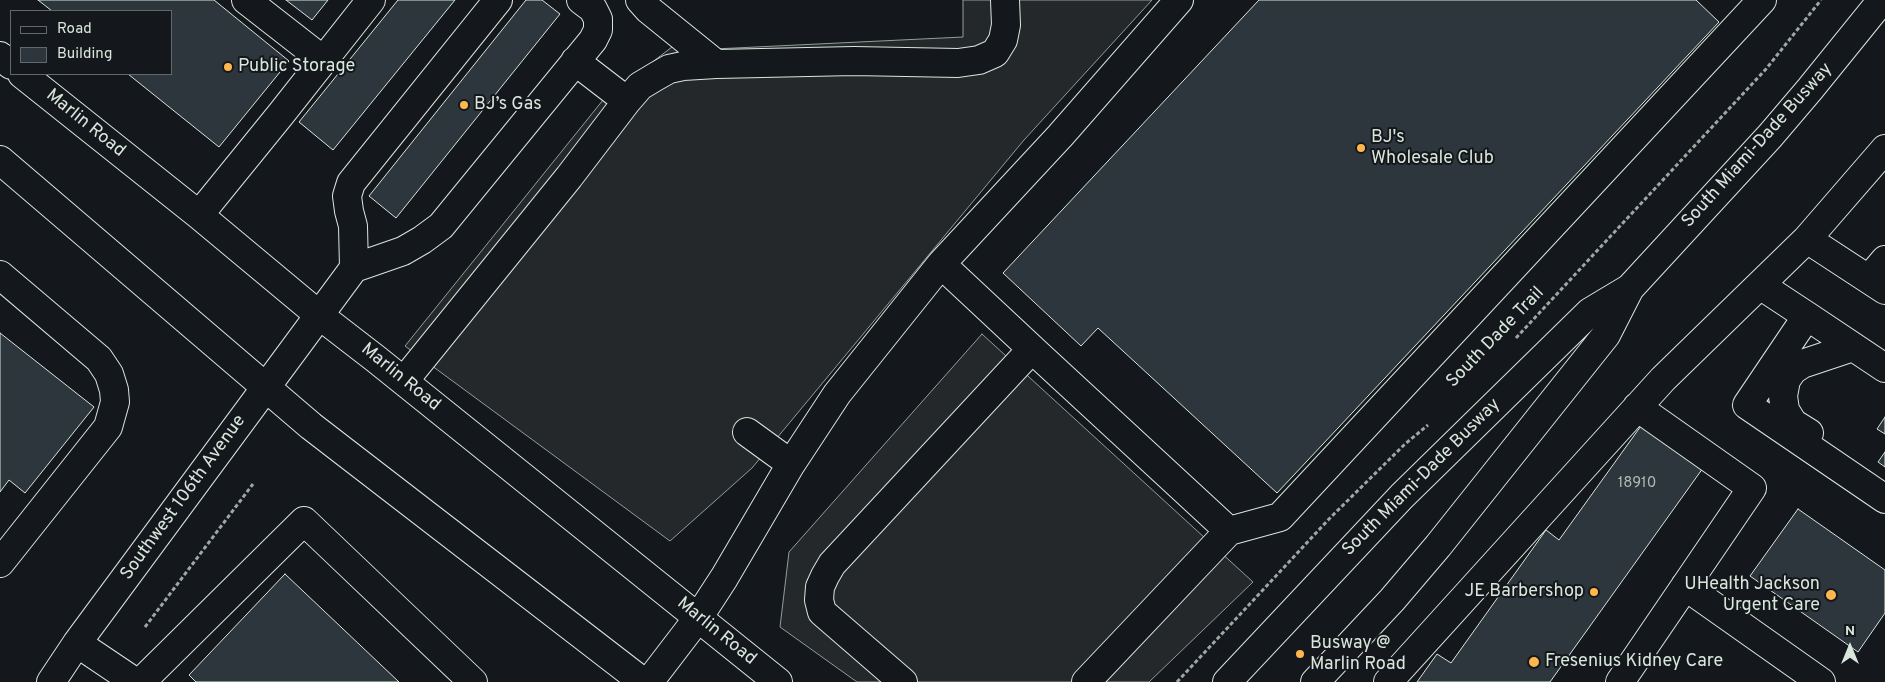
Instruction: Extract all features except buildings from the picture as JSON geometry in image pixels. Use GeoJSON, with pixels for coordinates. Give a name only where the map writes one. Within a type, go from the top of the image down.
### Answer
{"type":"FeatureCollection","features":[{"type":"Feature","properties":{"kind":"street"},"geometry":{"type":"LineString","coordinates":[[246,0],[323,60]]}},
{"type":"Feature","properties":{"kind":"street"},"geometry":{"type":"LineString","coordinates":[[199,216],[371,0]]}},
{"type":"Feature","properties":{"kind":"street"},"geometry":{"type":"LineString","coordinates":[[498,0],[351,183],[347,196],[353,226],[354,268],[403,251],[441,226],[593,40],[598,30],[598,19],[593,9],[581,0]]}},
{"type":"Feature","properties":{"kind":"street"},"geometry":{"type":"LineString","coordinates":[[640,0],[648,9],[716,64]]}},
{"type":"Feature","properties":{"kind":"street"},"geometry":{"type":"LineString","coordinates":[[404,381],[640,86],[670,69],[683,66],[845,61],[958,63],[979,60],[996,53],[1003,40],[1006,24],[1006,0]]}},
{"type":"Feature","properties":{"kind":"street"},"geometry":{"type":"LineString","coordinates":[[649,682],[698,618],[724,578],[790,464],[837,394],[942,264],[1060,136],[1179,0]]}},
{"type":"Feature","properties":{"kind":"street"},"geometry":{"type":"LineString","coordinates":[[1086,682],[1229,531],[1280,517],[1762,0]]}},
{"type":"Feature","properties":{"kind":"street","name":"South Miami-Dade Busway"},"geometry":{"type":"LineString","coordinates":[[1315,682],[1392,600],[1462,516],[1606,335],[1630,288],[1770,136],[1882,0]]}},
{"type":"Feature","properties":{"kind":"street"},"geometry":{"type":"LineString","coordinates":[[0,56],[10,64]]}},
{"type":"Feature","properties":{"kind":"street"},"geometry":{"type":"LineString","coordinates":[[575,61],[628,101]]}},
{"type":"Feature","properties":{"kind":"street","name":"Marlin Road"},"geometry":{"type":"LineString","coordinates":[[23,75],[319,315],[404,381],[778,682]]}},
{"type":"Feature","properties":{"kind":"street"},"geometry":{"type":"LineString","coordinates":[[1388,682],[1662,379],[1807,239],[1885,149]]}},
{"type":"Feature","properties":{"kind":"street"},"geometry":{"type":"LineString","coordinates":[[0,160],[311,426],[644,682]]}},
{"type":"Feature","properties":{"kind":"street"},"geometry":{"type":"LineString","coordinates":[[1807,239],[1880,277]]}},
{"type":"Feature","properties":{"kind":"street"},"geometry":{"type":"LineString","coordinates":[[942,264],[1229,531]]}},
{"type":"Feature","properties":{"kind":"street","name":"Southwest 106th Avenue"},"geometry":{"type":"LineString","coordinates":[[51,682],[77,642],[354,268]]}},
{"type":"Feature","properties":{"kind":"street"},"geometry":{"type":"LineString","coordinates":[[0,275],[99,358],[110,374],[115,402],[108,427],[0,563]]}},
{"type":"Feature","properties":{"kind":"street"},"geometry":{"type":"LineString","coordinates":[[1760,285],[1885,368]]}},
{"type":"Feature","properties":{"kind":"street","name":"South Miami-Dade Busway"},"geometry":{"type":"LineString","coordinates":[[1227,682],[1402,496],[1590,312],[1630,288]]}},
{"type":"Feature","properties":{"kind":"street"},"geometry":{"type":"LineString","coordinates":[[1807,316],[1747,405],[1885,498]]}},
{"type":"Feature","properties":{"kind":"street"},"geometry":{"type":"LineString","coordinates":[[1852,347],[1802,364],[1793,370],[1786,380],[1784,388],[1784,410],[1793,423],[1885,483]]}},
{"type":"Feature","properties":{"kind":"street"},"geometry":{"type":"LineString","coordinates":[[903,682],[822,612],[820,594],[825,576],[832,564],[1032,349]]}},
{"type":"Feature","properties":{"kind":"street"},"geometry":{"type":"LineString","coordinates":[[1620,682],[1752,488],[1637,408]]}},
{"type":"Feature","properties":{"kind":"street"},"geometry":{"type":"LineString","coordinates":[[747,432],[790,464]]}},
{"type":"Feature","properties":{"kind":"street"},"geometry":{"type":"LineString","coordinates":[[142,682],[304,521],[473,682]]}},
{"type":"Feature","properties":{"kind":"street"},"geometry":{"type":"LineString","coordinates":[[1685,586],[1821,682]]}},
{"type":"Feature","properties":{"kind":"street"},"geometry":{"type":"LineString","coordinates":[[77,642],[135,682]]}},
{"type":"Feature","properties":{"kind":"path","name":"South Dade Trail"},"geometry":{"type":"LineString","coordinates":[[1513,342],[1766,69],[1821,0]]}},
{"type":"Feature","properties":{"kind":"path"},"geometry":{"type":"LineString","coordinates":[[1178,682],[1329,519],[1405,444],[1432,421]]}},
{"type":"Feature","properties":{"kind":"path"},"geometry":{"type":"LineString","coordinates":[[145,627],[253,484]]}},
{"type":"Feature","properties":{"kind":"shaded area"},"geometry":{"type":"Polygon","coordinates":[[[963,0],[1152,0],[1024,140],[752,468],[670,541],[405,346],[603,100],[672,47],[714,49],[963,37],[963,0]]]}},
{"type":"Feature","properties":{"kind":"shaded area"},"geometry":{"type":"Polygon","coordinates":[[[982,334],[1253,582],[1149,682],[857,682],[780,627],[789,552],[982,334]]]}},
{"type":"Feature","properties":{"kind":"place","name":"Public Storage"},"geometry":{"type":"Point","coordinates":[228,67]}},
{"type":"Feature","properties":{"kind":"place","name":"BJ’s Gas"},"geometry":{"type":"Point","coordinates":[464,105]}},
{"type":"Feature","properties":{"kind":"place","name":"BJ's Wholesale Club"},"geometry":{"type":"Point","coordinates":[1361,148]}},
{"type":"Feature","properties":{"kind":"place","name":"JE Barbershop"},"geometry":{"type":"Point","coordinates":[1594,592]}},
{"type":"Feature","properties":{"kind":"place","name":"UHealth Jackson Urgent Care"},"geometry":{"type":"Point","coordinates":[1831,595]}},
{"type":"Feature","properties":{"kind":"place","name":"Busway @ Marlin Road"},"geometry":{"type":"Point","coordinates":[1300,654]}},
{"type":"Feature","properties":{"kind":"place","name":"Fresenius Kidney Care"},"geometry":{"type":"Point","coordinates":[1534,662]}}]}
